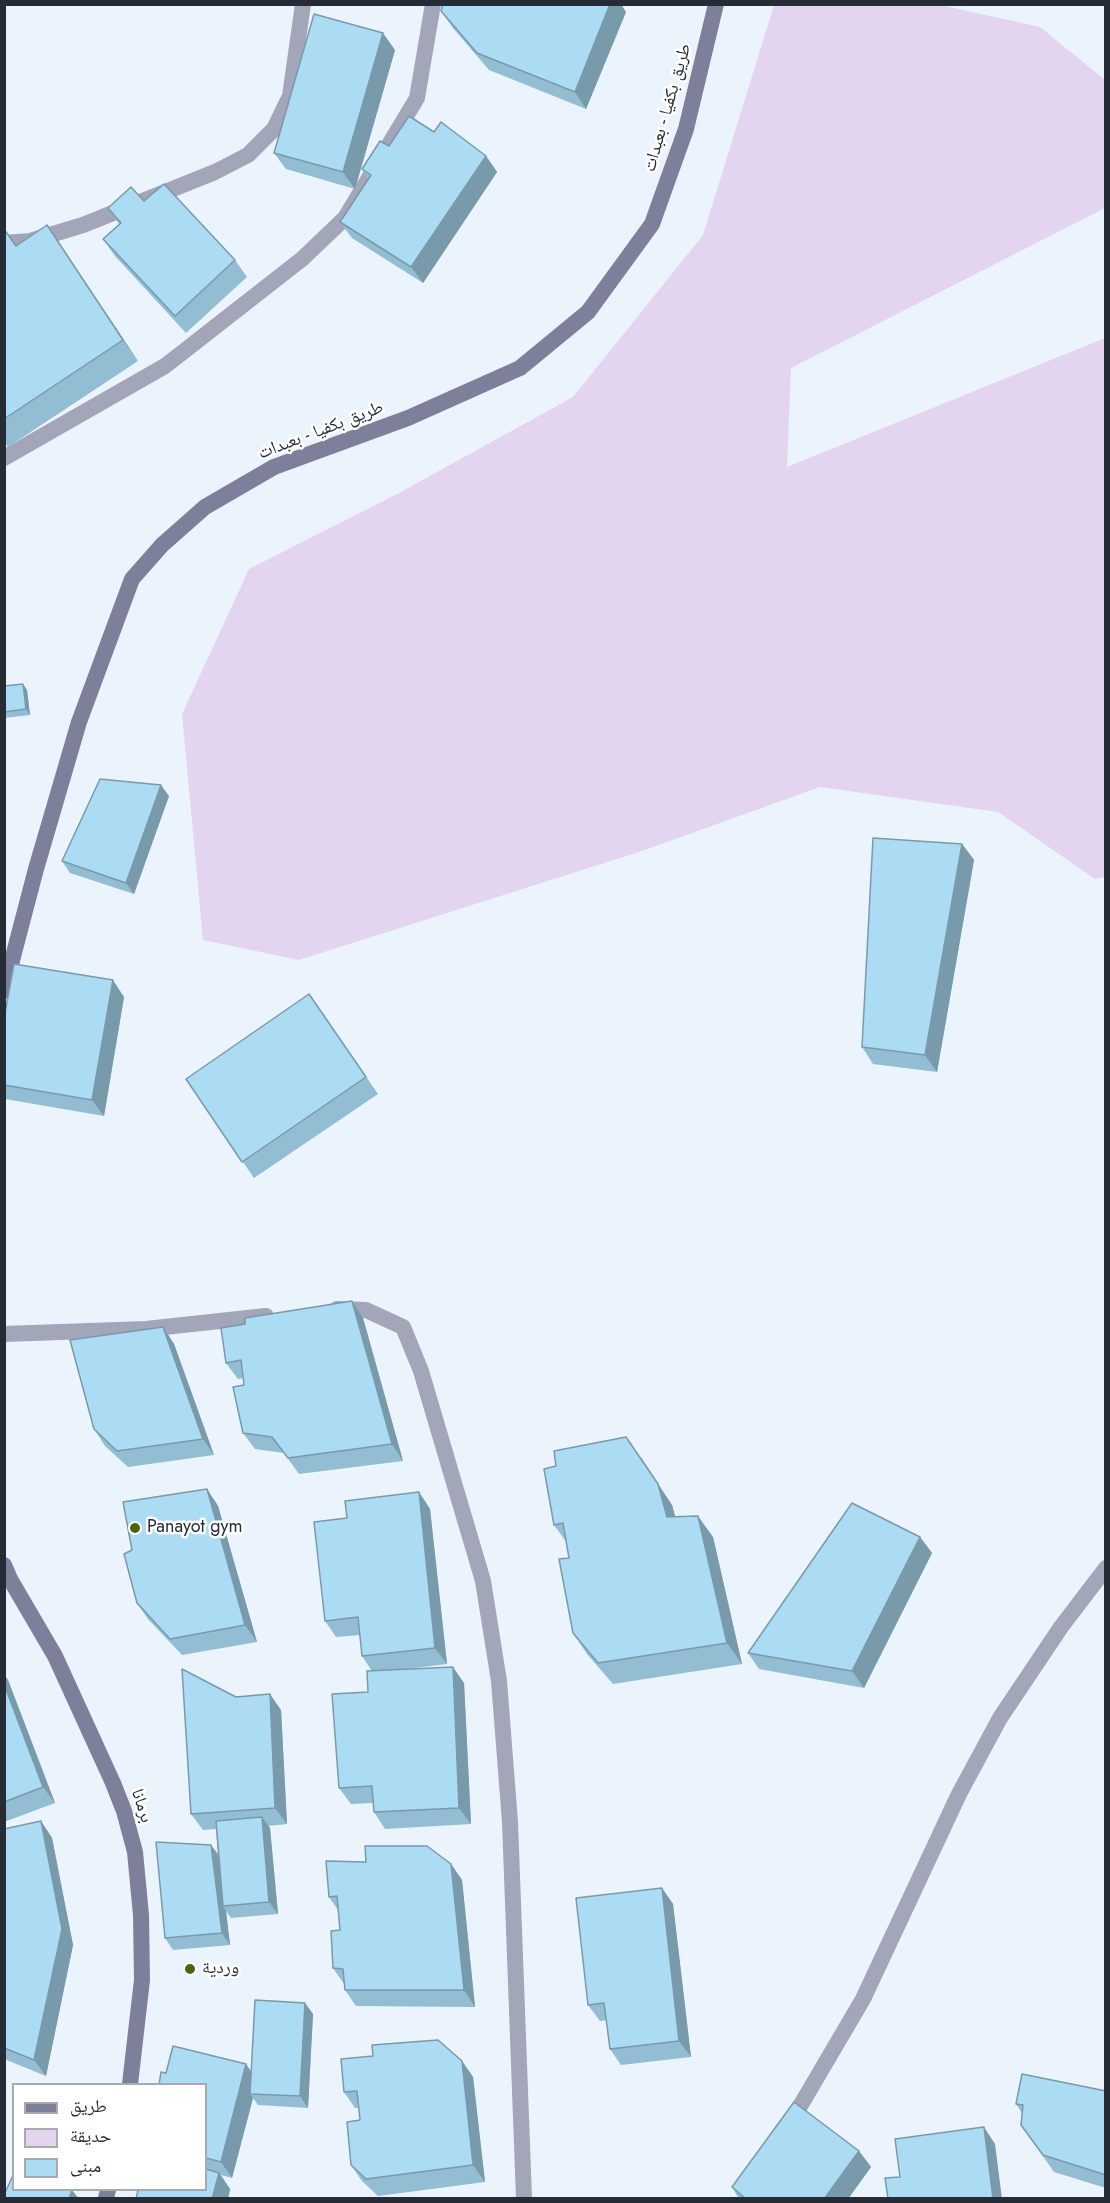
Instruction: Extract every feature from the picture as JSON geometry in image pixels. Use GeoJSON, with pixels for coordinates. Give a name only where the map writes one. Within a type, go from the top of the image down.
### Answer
{"type":"FeatureCollection","features":[{"type":"Feature","properties":{"kind":"main road","name":"طريق بكفيا - بعبدات"},"geometry":{"type":"LineString","coordinates":[[4,991],[36,869],[79,722],[132,579],[162,545],[205,507],[274,467],[408,418],[520,368],[588,312],[652,224],[686,129],[716,4]]}},
{"type":"Feature","properties":{"kind":"main road","name":"برمانا"},"geometry":{"type":"LineString","coordinates":[[4,1565],[55,1656],[108,1772],[124,1811],[135,1852],[141,1915],[142,1980],[130,2083]]}},
{"type":"Feature","properties":{"kind":"street"},"geometry":{"type":"LineString","coordinates":[[4,243],[30,241],[83,225],[215,172],[248,155],[274,129],[290,96],[303,4]]}},
{"type":"Feature","properties":{"kind":"street"},"geometry":{"type":"LineString","coordinates":[[4,458],[165,366],[302,259],[345,218],[417,98],[433,4]]}},
{"type":"Feature","properties":{"kind":"street"},"geometry":{"type":"LineString","coordinates":[[323,1309],[366,1310],[403,1327],[421,1371],[483,1581],[500,1682],[510,1822],[524,2199]]}},
{"type":"Feature","properties":{"kind":"street"},"geometry":{"type":"LineString","coordinates":[[4,1335],[146,1329],[280,1314]]}},
{"type":"Feature","properties":{"kind":"street"},"geometry":{"type":"LineString","coordinates":[[777,2144],[863,1999],[959,1794],[1000,1718],[1060,1627],[1106,1568]]}},
{"type":"Feature","properties":{"kind":"green space"},"geometry":{"type":"Polygon","coordinates":[[[774,5],[940,5],[1040,27],[1105,80],[1105,208],[791,368],[787,467],[1105,338],[1105,877],[1095,879],[998,812],[820,787],[639,852],[299,960],[203,940],[182,714],[249,569],[399,493],[573,397],[703,235],[774,5]]]}},
{"type":"Feature","properties":{"kind":"building"},"geometry":{"type":"Polygon","coordinates":[[[443,4],[610,4],[575,92],[477,53],[441,11],[443,4]]]}},
{"type":"Feature","properties":{"kind":"building"},"geometry":{"type":"Polygon","coordinates":[[[314,14],[383,33],[343,172],[274,153],[314,14]]]}},
{"type":"Feature","properties":{"kind":"building"},"geometry":{"type":"Polygon","coordinates":[[[409,116],[434,132],[441,122],[486,156],[411,267],[340,222],[371,175],[362,169],[380,141],[389,146],[409,116]]]}},
{"type":"Feature","properties":{"kind":"building"},"geometry":{"type":"Polygon","coordinates":[[[164,184],[235,260],[175,316],[103,239],[121,223],[108,208],[131,187],[144,201],[164,184]]]}},
{"type":"Feature","properties":{"kind":"building"},"geometry":{"type":"Polygon","coordinates":[[[47,225],[123,340],[4,419],[4,229],[16,246],[47,225]]]}},
{"type":"Feature","properties":{"kind":"building"},"geometry":{"type":"Polygon","coordinates":[[[23,684],[26,709],[4,712],[4,686],[23,684]]]}},
{"type":"Feature","properties":{"kind":"building"},"geometry":{"type":"Polygon","coordinates":[[[100,779],[161,785],[126,883],[62,861],[100,779]]]}},
{"type":"Feature","properties":{"kind":"building"},"geometry":{"type":"Polygon","coordinates":[[[873,838],[962,844],[925,1055],[862,1047],[873,838]]]}},
{"type":"Feature","properties":{"kind":"building"},"geometry":{"type":"Polygon","coordinates":[[[14,964],[113,980],[92,1100],[4,1085],[4,1019],[14,964]]]}},
{"type":"Feature","properties":{"kind":"building"},"geometry":{"type":"Polygon","coordinates":[[[309,994],[366,1077],[242,1162],[186,1079],[309,994]]]}},
{"type":"Feature","properties":{"kind":"building"},"geometry":{"type":"Polygon","coordinates":[[[352,1301],[392,1444],[288,1458],[272,1437],[243,1433],[233,1387],[244,1385],[241,1360],[226,1363],[221,1328],[245,1324],[245,1318],[352,1301]]]}},
{"type":"Feature","properties":{"kind":"building"},"geometry":{"type":"Polygon","coordinates":[[[163,1327],[203,1439],[117,1451],[94,1429],[70,1340],[163,1327]]]}},
{"type":"Feature","properties":{"kind":"building"},"geometry":{"type":"Polygon","coordinates":[[[626,1437],[658,1484],[667,1517],[698,1516],[727,1643],[598,1663],[573,1633],[559,1559],[569,1558],[563,1523],[554,1525],[544,1469],[556,1466],[554,1451],[626,1437]]]}},
{"type":"Feature","properties":{"kind":"building"},"geometry":{"type":"Polygon","coordinates":[[[207,1489],[245,1625],[170,1639],[137,1603],[124,1554],[132,1550],[123,1502],[207,1489]]]}},
{"type":"Feature","properties":{"kind":"building"},"geometry":{"type":"Polygon","coordinates":[[[419,1492],[435,1648],[362,1656],[358,1617],[325,1621],[314,1522],[347,1518],[345,1501],[419,1492]]]}},
{"type":"Feature","properties":{"kind":"building"},"geometry":{"type":"Polygon","coordinates":[[[852,1503],[920,1537],[852,1671],[748,1653],[852,1503]]]}},
{"type":"Feature","properties":{"kind":"building"},"geometry":{"type":"Polygon","coordinates":[[[453,1667],[459,1808],[374,1812],[372,1786],[339,1788],[332,1694],[368,1692],[367,1671],[453,1667]]]}},
{"type":"Feature","properties":{"kind":"building"},"geometry":{"type":"Polygon","coordinates":[[[182,1669],[236,1697],[270,1694],[275,1808],[191,1814],[182,1669]]]}},
{"type":"Feature","properties":{"kind":"building"},"geometry":{"type":"Polygon","coordinates":[[[4,1684],[43,1787],[4,1802],[4,1684]]]}},
{"type":"Feature","properties":{"kind":"building"},"geometry":{"type":"Polygon","coordinates":[[[262,1817],[269,1902],[223,1906],[216,1821],[262,1817]]]}},
{"type":"Feature","properties":{"kind":"building"},"geometry":{"type":"Polygon","coordinates":[[[41,1821],[62,1929],[34,2060],[4,2048],[4,1829],[41,1821]]]}},
{"type":"Feature","properties":{"kind":"building"},"geometry":{"type":"Polygon","coordinates":[[[156,1842],[211,1845],[222,1933],[165,1938],[156,1842]]]}},
{"type":"Feature","properties":{"kind":"building"},"geometry":{"type":"Polygon","coordinates":[[[365,1846],[427,1846],[451,1864],[464,1990],[345,1990],[343,1969],[333,1968],[331,1931],[340,1930],[337,1896],[329,1897],[326,1861],[366,1862],[365,1846]]]}},
{"type":"Feature","properties":{"kind":"building"},"geometry":{"type":"Polygon","coordinates":[[[662,1888],[679,2041],[610,2049],[604,2003],[588,2005],[576,1898],[662,1888]]]}},
{"type":"Feature","properties":{"kind":"building"},"geometry":{"type":"Polygon","coordinates":[[[255,2000],[305,2003],[300,2096],[250,2094],[255,2000]]]}},
{"type":"Feature","properties":{"kind":"building"},"geometry":{"type":"Polygon","coordinates":[[[438,2040],[462,2061],[473,2165],[366,2179],[351,2165],[347,2122],[360,2120],[357,2091],[344,2092],[341,2059],[373,2056],[372,2045],[438,2040]]]}},
{"type":"Feature","properties":{"kind":"building"},"geometry":{"type":"Polygon","coordinates":[[[173,2046],[246,2064],[221,2162],[207,2158],[207,2083],[159,2083],[161,2072],[166,2073],[173,2046]]]}},
{"type":"Feature","properties":{"kind":"building"},"geometry":{"type":"Polygon","coordinates":[[[1022,2074],[1106,2091],[1106,2175],[1043,2155],[1021,2125],[1023,2105],[1016,2104],[1022,2074]]]}},
{"type":"Feature","properties":{"kind":"building"},"geometry":{"type":"Polygon","coordinates":[[[794,2102],[859,2151],[824,2199],[746,2199],[732,2187],[794,2102]]]}},
{"type":"Feature","properties":{"kind":"building"},"geometry":{"type":"Polygon","coordinates":[[[984,2127],[993,2199],[888,2199],[885,2178],[900,2177],[895,2139],[984,2127]]]}},
{"type":"Feature","properties":{"kind":"building"},"geometry":{"type":"Polygon","coordinates":[[[207,2169],[219,2173],[212,2199],[136,2199],[138,2191],[207,2191],[207,2169]]]}},
{"type":"Feature","properties":{"kind":"building"},"geometry":{"type":"Polygon","coordinates":[[[12,2177],[12,2191],[72,2191],[69,2199],[4,2199],[12,2177]]]}},
{"type":"Feature","properties":{"kind":"place","name":"Panayot gym"},"geometry":{"type":"Point","coordinates":[135,1528]}},
{"type":"Feature","properties":{"kind":"place","name":"وردية"},"geometry":{"type":"Point","coordinates":[190,1969]}}]}
